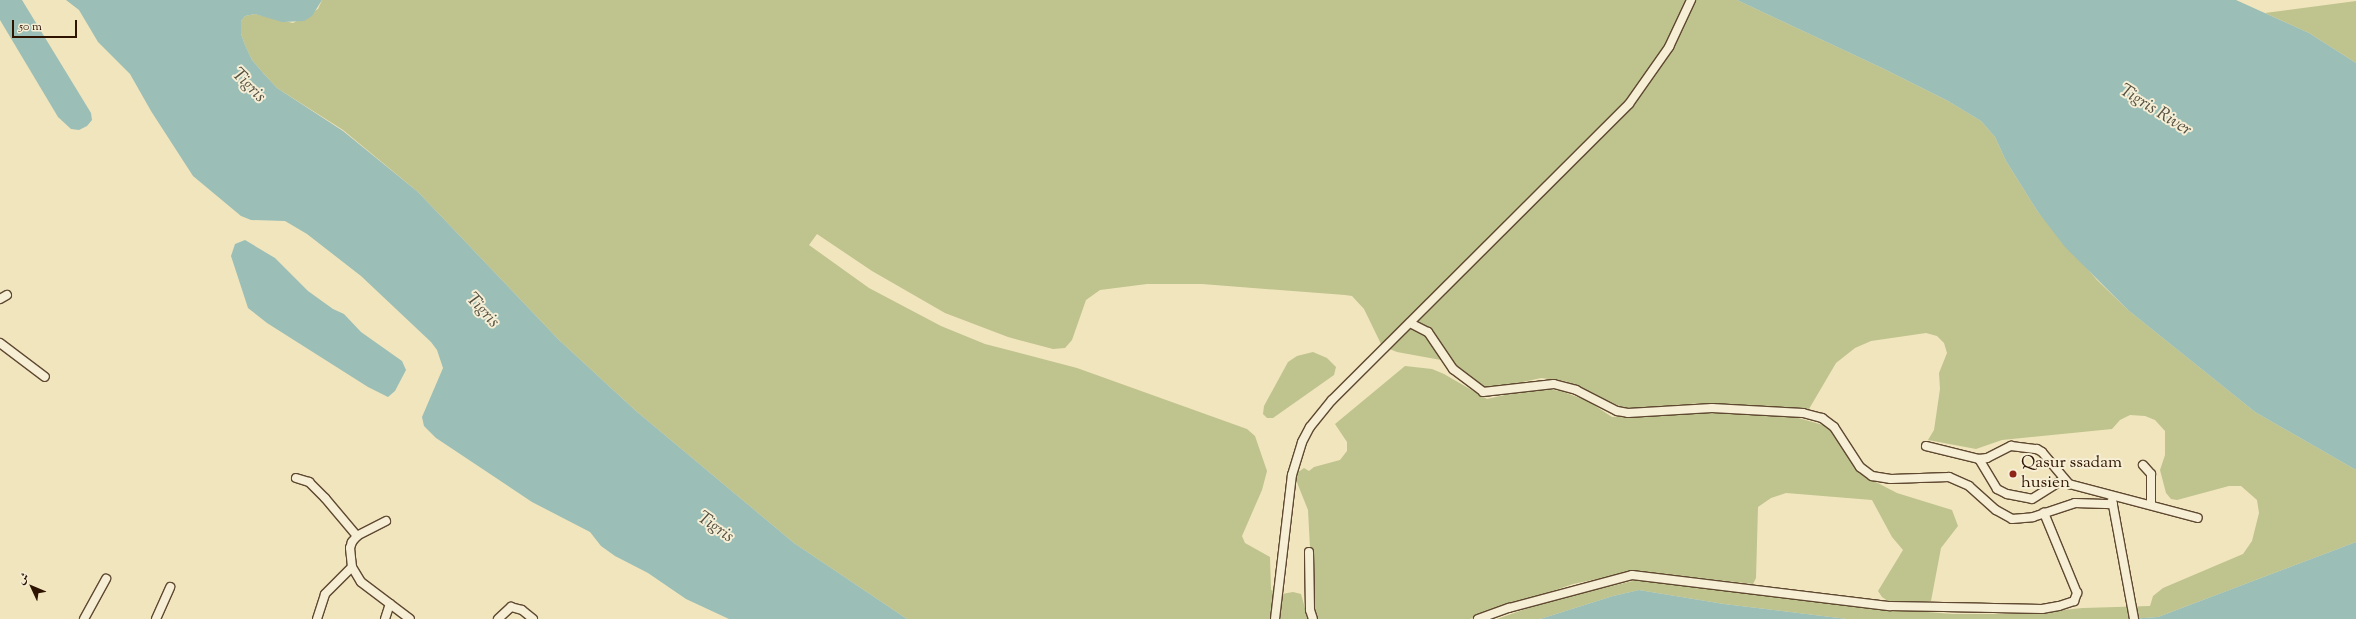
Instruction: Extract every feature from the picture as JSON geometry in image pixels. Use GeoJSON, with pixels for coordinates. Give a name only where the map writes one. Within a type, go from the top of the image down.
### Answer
{"type":"FeatureCollection","features":[{"type":"Feature","properties":{"kind":"street"},"geometry":{"type":"LineString","coordinates":[[1275,619],[1292,475],[1302,442],[1321,413],[1630,104],[1661,60],[1690,2]]}},
{"type":"Feature","properties":{"kind":"street"},"geometry":{"type":"LineString","coordinates":[[1410,323],[1428,332],[1453,369],[1483,392],[1554,384],[1576,390],[1617,411],[1628,413],[1712,408],[1803,413],[1822,418],[1834,427],[1860,467],[1872,476],[1891,479],[1949,477],[1969,486],[1996,510],[2012,519],[2044,513],[2075,503],[2113,504]]}},
{"type":"Feature","properties":{"kind":"street"},"geometry":{"type":"LineString","coordinates":[[0,343],[46,377]]}},
{"type":"Feature","properties":{"kind":"street"},"geometry":{"type":"LineString","coordinates":[[1926,446],[1979,459],[1987,458],[2011,446],[2037,449],[2042,452],[2064,480],[2069,484],[2198,518]]}},
{"type":"Feature","properties":{"kind":"street"},"geometry":{"type":"LineString","coordinates":[[1979,459],[1997,489],[2007,494],[2032,499],[2064,480]]}},
{"type":"Feature","properties":{"kind":"street"},"geometry":{"type":"LineString","coordinates":[[2143,465],[2151,474],[2151,505]]}},
{"type":"Feature","properties":{"kind":"street"},"geometry":{"type":"LineString","coordinates":[[296,478],[309,482],[325,498],[357,536]]}},
{"type":"Feature","properties":{"kind":"street"},"geometry":{"type":"LineString","coordinates":[[2111,495],[2134,619]]}},
{"type":"Feature","properties":{"kind":"street"},"geometry":{"type":"LineString","coordinates":[[1478,619],[1509,608],[1632,575],[1890,606],[2042,609],[2059,606],[2074,601],[2077,593],[2044,513]]}},
{"type":"Feature","properties":{"kind":"street"},"geometry":{"type":"LineString","coordinates":[[386,520],[357,536],[350,548],[352,567],[361,582],[410,619]]}},
{"type":"Feature","properties":{"kind":"street"},"geometry":{"type":"LineString","coordinates":[[1309,552],[1310,610],[1313,619]]}},
{"type":"Feature","properties":{"kind":"street"},"geometry":{"type":"LineString","coordinates":[[317,619],[326,594],[352,567]]}},
{"type":"Feature","properties":{"kind":"street"},"geometry":{"type":"LineString","coordinates":[[84,619],[106,579]]}},
{"type":"Feature","properties":{"kind":"street"},"geometry":{"type":"LineString","coordinates":[[156,619],[170,587]]}},
{"type":"Feature","properties":{"kind":"street"},"geometry":{"type":"LineString","coordinates":[[385,619],[390,604]]}},
{"type":"Feature","properties":{"kind":"street"},"geometry":{"type":"LineString","coordinates":[[498,619],[511,608],[522,610],[532,619]]}},
{"type":"Feature","properties":{"kind":"green space"},"geometry":{"type":"Polygon","coordinates":[[[322,0],[1737,0],[1882,68],[1948,101],[1981,121],[1995,137],[2006,161],[2038,212],[2097,280],[2128,310],[2255,412],[2356,470],[2356,542],[2158,617],[2130,619],[1847,619],[1724,604],[1639,590],[1613,596],[1540,619],[1497,619],[1548,601],[1637,580],[1888,609],[1953,614],[2021,614],[2083,608],[2150,606],[2153,596],[2163,588],[2243,554],[2252,541],[2259,513],[2257,500],[2241,486],[2229,486],[2177,500],[2171,499],[2166,493],[2160,470],[2165,455],[2165,431],[2155,420],[2145,416],[2130,415],[2120,420],[2112,429],[2002,440],[1976,449],[1928,440],[1934,430],[1940,389],[1939,373],[1947,353],[1944,343],[1937,336],[1926,333],[1871,341],[1855,348],[1836,363],[1809,409],[1702,403],[1626,409],[1565,381],[1541,378],[1491,389],[1476,385],[1441,360],[1397,352],[1382,346],[1364,309],[1352,296],[1345,295],[1202,284],[1147,284],[1100,290],[1086,300],[1072,340],[1065,348],[1053,349],[1008,337],[945,313],[872,271],[817,234],[809,245],[869,288],[941,326],[985,344],[1077,368],[1247,429],[1255,436],[1267,471],[1262,490],[1242,536],[1245,543],[1270,557],[1271,590],[1282,594],[1293,592],[1301,594],[1308,619],[907,619],[794,543],[636,411],[559,340],[418,192],[343,130],[277,88],[252,60],[241,34],[241,21],[245,16],[255,14],[293,23],[318,9],[322,0]]]}},
{"type":"Feature","properties":{"kind":"green space"},"geometry":{"type":"Polygon","coordinates":[[[2356,1],[2356,63],[2309,33],[2265,13],[2356,1]]]}},
{"type":"Feature","properties":{"kind":"green space"},"geometry":{"type":"Polygon","coordinates":[[[1313,352],[1327,358],[1336,367],[1334,375],[1273,418],[1267,418],[1263,414],[1264,406],[1288,362],[1297,356],[1313,352]]]}},
{"type":"Feature","properties":{"kind":"green space"},"geometry":{"type":"Polygon","coordinates":[[[1405,366],[1432,369],[1444,374],[1487,399],[1532,389],[1561,391],[1588,401],[1612,417],[1705,411],[1795,417],[1823,425],[1833,432],[1859,472],[1866,477],[1897,493],[1952,510],[1958,526],[1941,548],[1931,601],[1888,601],[1882,597],[1878,591],[1903,550],[1892,537],[1872,500],[1786,493],[1771,498],[1758,507],[1756,578],[1753,584],[1636,571],[1573,584],[1470,619],[1317,619],[1313,605],[1308,510],[1294,475],[1304,468],[1309,471],[1314,467],[1340,460],[1347,451],[1347,442],[1335,424],[1405,366]]]}},
{"type":"Feature","properties":{"kind":"water"},"geometry":{"type":"Polygon","coordinates":[[[0,0],[22,0],[91,113],[92,120],[87,126],[79,130],[71,129],[58,117],[0,20],[0,0]]]}},
{"type":"Feature","properties":{"kind":"water","name":"Tigris"},"geometry":{"type":"Polygon","coordinates":[[[66,0],[322,0],[312,16],[304,21],[282,22],[255,14],[245,16],[241,21],[241,34],[252,60],[277,88],[343,131],[418,192],[559,340],[636,411],[794,543],[907,619],[729,619],[686,599],[648,573],[615,556],[601,546],[590,532],[532,502],[436,438],[424,426],[422,417],[443,368],[437,350],[431,342],[361,276],[307,234],[285,221],[251,220],[241,216],[193,176],[151,111],[130,74],[98,42],[79,10],[66,0]]]}},
{"type":"Feature","properties":{"kind":"water","name":"Tigris River"},"geometry":{"type":"Polygon","coordinates":[[[1737,0],[2236,0],[2309,33],[2356,63],[2356,470],[2255,412],[2128,310],[2065,247],[2038,212],[2006,161],[1995,137],[1981,121],[1948,101],[1882,68],[1737,0]]]}},
{"type":"Feature","properties":{"kind":"water"},"geometry":{"type":"Polygon","coordinates":[[[245,240],[275,258],[308,291],[333,309],[344,314],[361,332],[402,361],[406,370],[395,391],[388,397],[368,387],[267,323],[248,308],[231,256],[235,244],[245,240]]]}},
{"type":"Feature","properties":{"kind":"water"},"geometry":{"type":"Polygon","coordinates":[[[2356,542],[2356,619],[2130,619],[2158,617],[2356,542]]]}},
{"type":"Feature","properties":{"kind":"water"},"geometry":{"type":"Polygon","coordinates":[[[1639,590],[1724,604],[1847,619],[1540,619],[1613,596],[1639,590]]]}},
{"type":"Feature","properties":{"kind":"place","name":"Qasur ssadam husien"},"geometry":{"type":"Point","coordinates":[2013,474]}}]}
